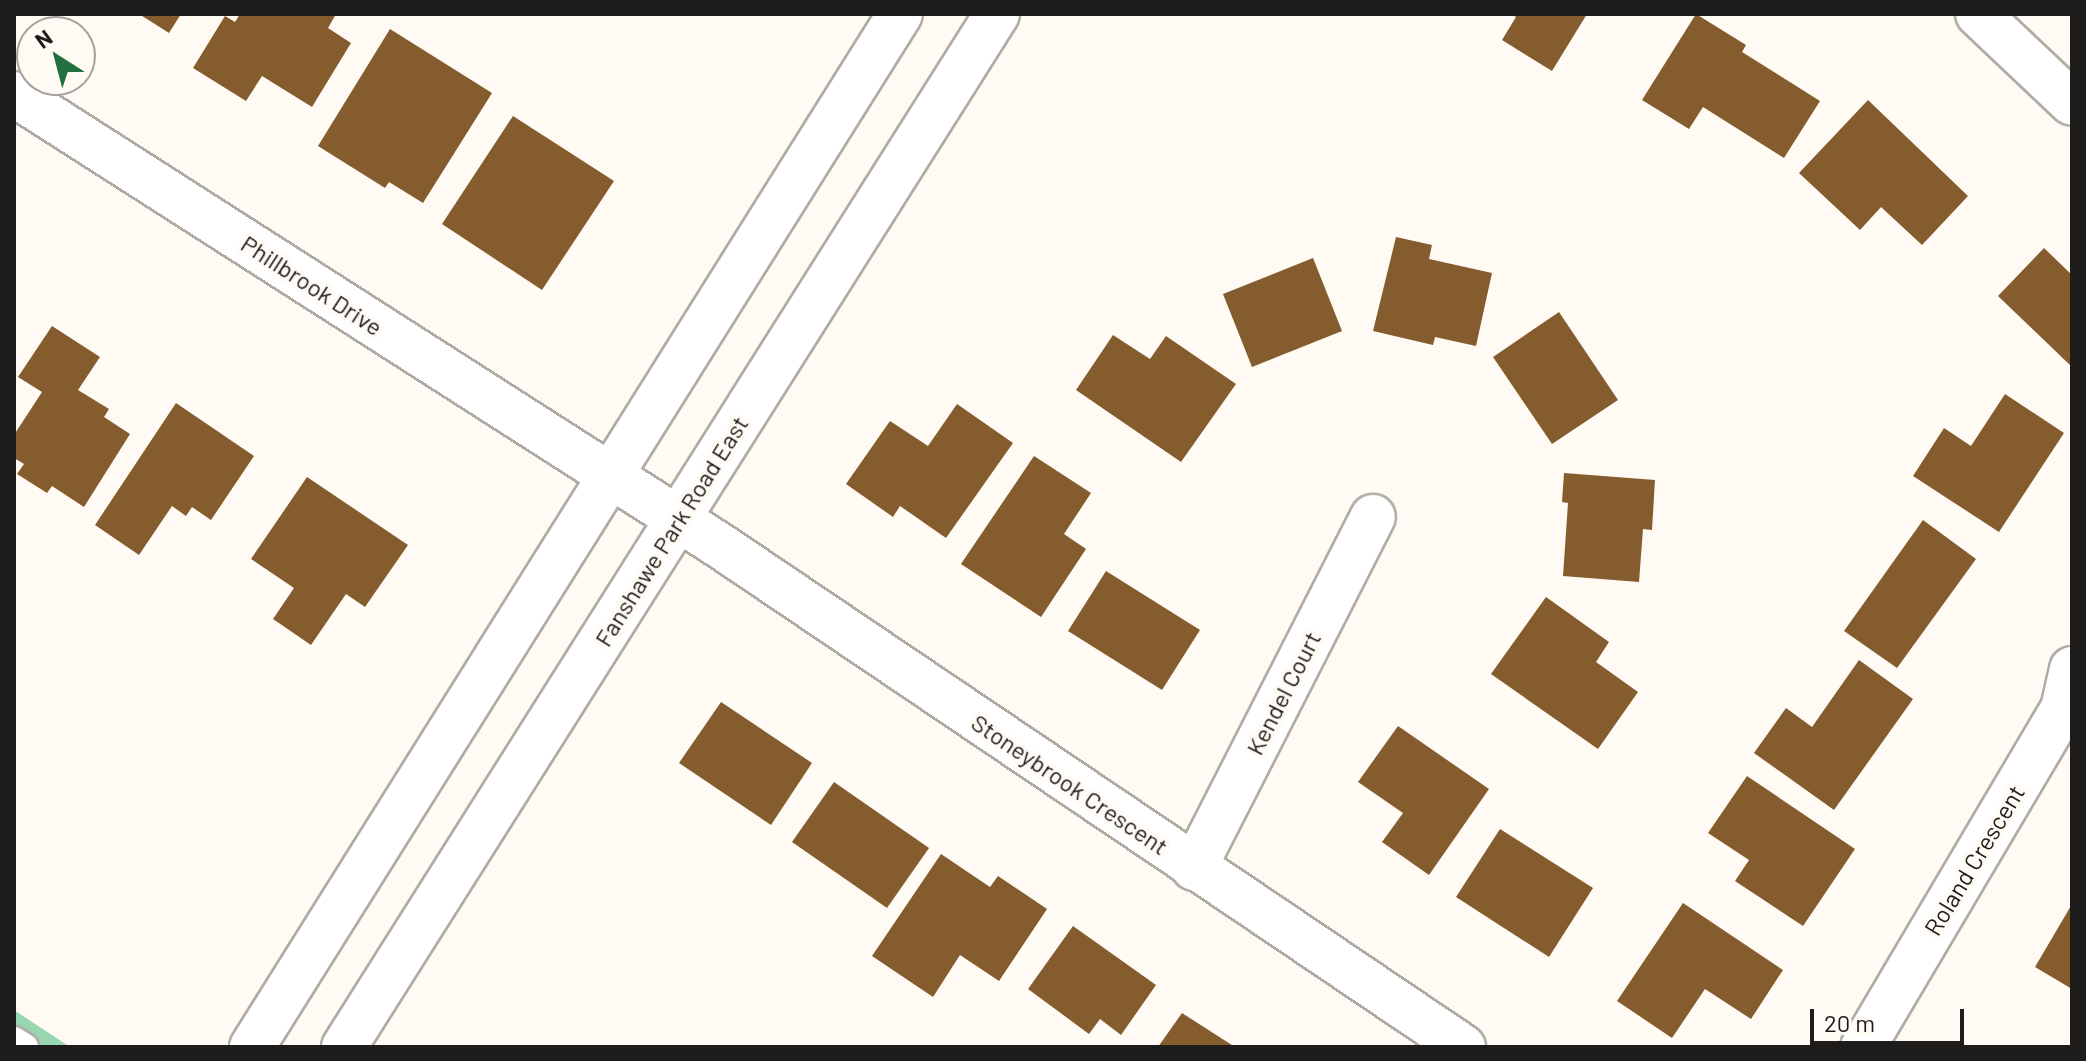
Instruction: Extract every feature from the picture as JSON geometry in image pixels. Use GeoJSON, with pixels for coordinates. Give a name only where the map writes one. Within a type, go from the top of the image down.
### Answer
{"type":"FeatureCollection","features":[{"type":"Feature","properties":{"kind":"street"},"geometry":{"type":"LineString","coordinates":[[252,1047],[900,14]]}},
{"type":"Feature","properties":{"kind":"street","name":"Fanshawe Park Road East"},"geometry":{"type":"LineString","coordinates":[[344,1047],[997,14]]}},
{"type":"Feature","properties":{"kind":"street"},"geometry":{"type":"LineString","coordinates":[[1978,14],[2072,103]]}},
{"type":"Feature","properties":{"kind":"street","name":"Phillbrook Drive"},"geometry":{"type":"LineString","coordinates":[[14,94],[678,520]]}},
{"type":"Feature","properties":{"kind":"street","name":"Kendel Court"},"geometry":{"type":"LineString","coordinates":[[1194,868],[1373,517]]}},
{"type":"Feature","properties":{"kind":"street","name":"Stoneybrook Crescent"},"geometry":{"type":"LineString","coordinates":[[678,520],[1463,1047]]}},
{"type":"Feature","properties":{"kind":"street","name":"Roland Crescent"},"geometry":{"type":"LineString","coordinates":[[1863,1047],[2069,698]]}},
{"type":"Feature","properties":{"kind":"lane"},"geometry":{"type":"LineString","coordinates":[[14,1040],[25,1047]]}},
{"type":"Feature","properties":{"kind":"green space"},"geometry":{"type":"Polygon","coordinates":[[[14,1010],[70,1047],[14,1047],[14,1010]]]}},
{"type":"Feature","properties":{"kind":"building"},"geometry":{"type":"Polygon","coordinates":[[[139,14],[181,14],[169,33],[139,14]]]}},
{"type":"Feature","properties":{"kind":"building"},"geometry":{"type":"Polygon","coordinates":[[[240,14],[336,14],[328,28],[351,43],[312,107],[262,76],[246,101],[193,68],[225,16],[235,22],[240,14]]]}},
{"type":"Feature","properties":{"kind":"building"},"geometry":{"type":"Polygon","coordinates":[[[1511,14],[1587,14],[1552,71],[1502,40],[1516,17],[1511,14]]]}},
{"type":"Feature","properties":{"kind":"building"},"geometry":{"type":"Polygon","coordinates":[[[1696,14],[1746,45],[1742,52],[1820,101],[1784,158],[1703,107],[1689,129],[1642,100],[1696,14]]]}},
{"type":"Feature","properties":{"kind":"building"},"geometry":{"type":"Polygon","coordinates":[[[390,29],[492,93],[423,203],[389,182],[385,188],[318,146],[390,29]]]}},
{"type":"Feature","properties":{"kind":"building"},"geometry":{"type":"Polygon","coordinates":[[[1868,100],[1968,196],[1922,245],[1881,207],[1860,230],[1799,173],[1868,100]]]}},
{"type":"Feature","properties":{"kind":"building"},"geometry":{"type":"Polygon","coordinates":[[[513,116],[614,181],[542,290],[442,224],[513,116]]]}},
{"type":"Feature","properties":{"kind":"building"},"geometry":{"type":"Polygon","coordinates":[[[1396,237],[1432,245],[1429,259],[1492,273],[1476,346],[1435,337],[1433,345],[1373,331],[1396,237]]]}},
{"type":"Feature","properties":{"kind":"building"},"geometry":{"type":"Polygon","coordinates":[[[2044,248],[2072,275],[2072,367],[1998,296],[2044,248]]]}},
{"type":"Feature","properties":{"kind":"building"},"geometry":{"type":"Polygon","coordinates":[[[1313,258],[1342,331],[1252,367],[1223,294],[1313,258]]]}},
{"type":"Feature","properties":{"kind":"building"},"geometry":{"type":"Polygon","coordinates":[[[1559,312],[1618,400],[1552,444],[1493,357],[1559,312]]]}},
{"type":"Feature","properties":{"kind":"building"},"geometry":{"type":"Polygon","coordinates":[[[52,326],[100,357],[78,390],[109,409],[104,417],[130,434],[84,507],[52,486],[47,493],[17,474],[24,464],[14,458],[14,435],[42,392],[18,377],[52,326]]]}},
{"type":"Feature","properties":{"kind":"building"},"geometry":{"type":"Polygon","coordinates":[[[1113,335],[1150,359],[1166,336],[1236,384],[1181,462],[1076,390],[1113,335]]]}},
{"type":"Feature","properties":{"kind":"building"},"geometry":{"type":"Polygon","coordinates":[[[2005,394],[2064,433],[1999,532],[1913,476],[1944,428],[1971,446],[2005,394]]]}},
{"type":"Feature","properties":{"kind":"building"},"geometry":{"type":"Polygon","coordinates":[[[176,403],[254,456],[211,520],[192,507],[186,516],[172,506],[139,555],[95,525],[176,403]]]}},
{"type":"Feature","properties":{"kind":"building"},"geometry":{"type":"Polygon","coordinates":[[[957,404],[1013,443],[946,538],[900,506],[893,517],[846,484],[890,421],[928,446],[957,404]]]}},
{"type":"Feature","properties":{"kind":"building"},"geometry":{"type":"Polygon","coordinates":[[[1034,456],[1091,493],[1064,534],[1086,549],[1041,617],[961,564],[1034,456]]]}},
{"type":"Feature","properties":{"kind":"building"},"geometry":{"type":"Polygon","coordinates":[[[1564,473],[1655,480],[1652,530],[1643,529],[1639,582],[1563,576],[1568,503],[1562,502],[1564,473]]]}},
{"type":"Feature","properties":{"kind":"building"},"geometry":{"type":"Polygon","coordinates":[[[307,477],[408,545],[365,607],[346,594],[311,645],[273,619],[294,588],[251,559],[307,477]]]}},
{"type":"Feature","properties":{"kind":"building"},"geometry":{"type":"Polygon","coordinates":[[[1923,520],[1976,559],[1897,668],[1844,631],[1923,520]]]}},
{"type":"Feature","properties":{"kind":"building"},"geometry":{"type":"Polygon","coordinates":[[[1106,571],[1200,630],[1162,690],[1068,631],[1106,571]]]}},
{"type":"Feature","properties":{"kind":"building"},"geometry":{"type":"Polygon","coordinates":[[[1546,597],[1609,642],[1596,662],[1638,692],[1598,749],[1491,674],[1546,597]]]}},
{"type":"Feature","properties":{"kind":"building"},"geometry":{"type":"Polygon","coordinates":[[[1859,660],[1913,699],[1834,810],[1754,753],[1786,708],[1812,727],[1859,660]]]}},
{"type":"Feature","properties":{"kind":"building"},"geometry":{"type":"Polygon","coordinates":[[[721,702],[812,763],[771,825],[679,763],[721,702]]]}},
{"type":"Feature","properties":{"kind":"building"},"geometry":{"type":"Polygon","coordinates":[[[1398,726],[1489,789],[1429,875],[1382,842],[1403,813],[1358,782],[1398,726]]]}},
{"type":"Feature","properties":{"kind":"building"},"geometry":{"type":"Polygon","coordinates":[[[1747,776],[1855,849],[1803,926],[1735,881],[1749,860],[1708,833],[1747,776]]]}},
{"type":"Feature","properties":{"kind":"building"},"geometry":{"type":"Polygon","coordinates":[[[834,782],[929,848],[887,908],[792,842],[834,782]]]}},
{"type":"Feature","properties":{"kind":"building"},"geometry":{"type":"Polygon","coordinates":[[[1500,829],[1593,888],[1549,957],[1456,897],[1500,829]]]}},
{"type":"Feature","properties":{"kind":"building"},"geometry":{"type":"Polygon","coordinates":[[[941,854],[990,887],[998,876],[1047,909],[999,981],[960,955],[933,997],[872,956],[941,854]]]}},
{"type":"Feature","properties":{"kind":"building"},"geometry":{"type":"Polygon","coordinates":[[[1683,903],[1783,970],[1751,1019],[1705,989],[1672,1038],[1617,1001],[1683,903]]]}},
{"type":"Feature","properties":{"kind":"building"},"geometry":{"type":"Polygon","coordinates":[[[2072,904],[2072,989],[2035,967],[2072,904]]]}},
{"type":"Feature","properties":{"kind":"building"},"geometry":{"type":"Polygon","coordinates":[[[1073,926],[1156,985],[1121,1035],[1100,1019],[1089,1034],[1028,989],[1073,926]]]}},
{"type":"Feature","properties":{"kind":"building"},"geometry":{"type":"Polygon","coordinates":[[[1182,1013],[1235,1047],[1158,1047],[1182,1013]]]}}]}
